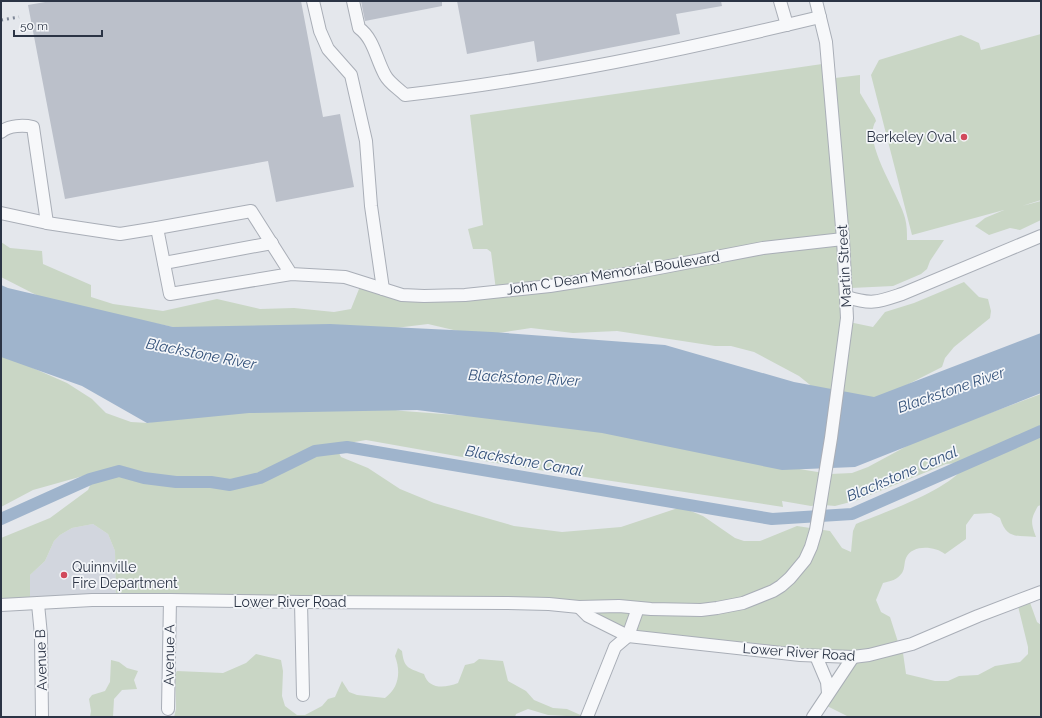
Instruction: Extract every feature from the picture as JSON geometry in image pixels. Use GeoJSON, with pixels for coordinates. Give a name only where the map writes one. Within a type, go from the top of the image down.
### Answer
{"type":"FeatureCollection","features":[{"type":"Feature","properties":{"kind":"street"},"geometry":{"type":"LineString","coordinates":[[313,1],[320,31],[328,49],[351,75],[366,141],[371,206],[383,289]]}},
{"type":"Feature","properties":{"kind":"street"},"geometry":{"type":"LineString","coordinates":[[354,1],[359,28],[365,32],[372,44],[385,76],[405,95],[467,88],[603,65],[820,18]]}},
{"type":"Feature","properties":{"kind":"street"},"geometry":{"type":"LineString","coordinates":[[780,1],[787,25]]}},
{"type":"Feature","properties":{"kind":"street","name":"Martin Street"},"geometry":{"type":"LineString","coordinates":[[816,1],[826,42],[844,239],[847,297],[845,339],[816,530]]}},
{"type":"Feature","properties":{"kind":"street"},"geometry":{"type":"LineString","coordinates":[[1,132],[5,129],[26,125],[33,127],[47,223]]}},
{"type":"Feature","properties":{"kind":"street"},"geometry":{"type":"LineString","coordinates":[[1,213],[47,223],[120,234],[252,211],[291,274]]}},
{"type":"Feature","properties":{"kind":"street"},"geometry":{"type":"LineString","coordinates":[[157,228],[164,263],[272,243]]}},
{"type":"Feature","properties":{"kind":"street"},"geometry":{"type":"LineString","coordinates":[[847,297],[862,302],[879,302],[902,294],[1041,236]]}},
{"type":"Feature","properties":{"kind":"street","name":"John C Dean Memorial Boulevard"},"geometry":{"type":"LineString","coordinates":[[164,263],[170,294],[291,274],[345,277],[402,295],[465,295],[550,286],[638,272],[763,248],[844,239]]}},
{"type":"Feature","properties":{"kind":"street","name":"Lower River Road"},"geometry":{"type":"LineString","coordinates":[[1,606],[92,600],[170,600],[505,603],[549,604],[579,608],[619,606],[672,610],[701,610],[743,603],[773,591],[781,586],[804,560],[811,547],[816,530]]}},
{"type":"Feature","properties":{"kind":"street","name":"Lower River Road"},"geometry":{"type":"LineString","coordinates":[[579,608],[588,616],[628,636],[816,656],[853,657],[870,656],[912,644],[978,616],[1041,592]]}},
{"type":"Feature","properties":{"kind":"street","name":"Avenue A"},"geometry":{"type":"LineString","coordinates":[[168,709],[170,600]]}},
{"type":"Feature","properties":{"kind":"street"},"geometry":{"type":"LineString","coordinates":[[301,602],[303,695]]}},
{"type":"Feature","properties":{"kind":"street","name":"Avenue B"},"geometry":{"type":"LineString","coordinates":[[38,604],[41,635],[42,717]]}},
{"type":"Feature","properties":{"kind":"street"},"geometry":{"type":"LineString","coordinates":[[586,717],[615,648],[628,636],[638,608]]}},
{"type":"Feature","properties":{"kind":"street"},"geometry":{"type":"LineString","coordinates":[[816,656],[827,682],[828,693]]}},
{"type":"Feature","properties":{"kind":"street"},"geometry":{"type":"LineString","coordinates":[[813,717],[853,657]]}},
{"type":"Feature","properties":{"kind":"shaded area"},"geometry":{"type":"Polygon","coordinates":[[[93,524],[108,534],[115,551],[116,602],[30,605],[30,575],[45,561],[54,541],[60,535],[72,528],[93,524]]]}},
{"type":"Feature","properties":{"kind":"green space","name":"Berkeley Oval"},"geometry":{"type":"Polygon","coordinates":[[[1041,34],[1041,200],[1022,206],[1041,201],[1041,220],[1020,230],[1010,228],[989,235],[975,226],[985,218],[1004,210],[912,235],[871,75],[879,60],[961,35],[979,43],[981,50],[1041,34]]]}},
{"type":"Feature","properties":{"kind":"green space"},"geometry":{"type":"Polygon","coordinates":[[[829,63],[835,78],[860,75],[860,93],[876,121],[873,130],[877,155],[902,208],[907,226],[907,240],[944,240],[930,261],[927,269],[921,274],[893,286],[851,288],[849,322],[873,327],[885,312],[914,303],[964,282],[979,297],[988,299],[991,311],[990,318],[954,347],[945,358],[942,367],[883,397],[840,398],[820,393],[799,376],[754,352],[731,346],[715,346],[617,331],[573,333],[531,328],[479,336],[428,324],[371,331],[232,339],[50,302],[1,277],[1,242],[10,248],[42,251],[43,264],[91,285],[91,297],[113,304],[163,311],[217,299],[260,309],[294,308],[334,312],[351,309],[361,284],[380,291],[496,290],[491,252],[487,249],[473,249],[468,229],[483,225],[470,115],[829,63]]]}},
{"type":"Feature","properties":{"kind":"green space"},"geometry":{"type":"Polygon","coordinates":[[[1,354],[67,383],[92,399],[106,413],[131,422],[148,423],[191,412],[350,404],[403,411],[620,427],[793,468],[830,474],[852,473],[868,467],[918,440],[1041,394],[1041,505],[1038,506],[1035,511],[1032,522],[1036,537],[1018,536],[1009,533],[1000,518],[991,513],[974,514],[966,525],[966,539],[945,554],[936,549],[930,548],[918,548],[909,553],[902,573],[896,579],[883,583],[876,600],[881,612],[890,617],[898,642],[902,646],[906,674],[935,681],[948,681],[959,676],[978,675],[995,666],[1020,662],[1028,654],[1028,647],[1017,602],[1028,597],[1037,622],[1041,625],[1041,717],[849,717],[825,705],[835,685],[841,658],[627,630],[585,610],[116,602],[115,551],[108,534],[93,524],[72,528],[60,535],[54,541],[45,561],[30,575],[30,605],[1,606],[1,538],[50,518],[88,490],[94,477],[83,476],[33,490],[1,507],[1,354]],[[366,440],[343,444],[338,451],[341,457],[368,468],[400,489],[434,503],[514,526],[562,532],[621,527],[681,507],[703,516],[735,538],[744,541],[760,541],[797,526],[830,531],[842,548],[851,552],[853,531],[856,524],[915,500],[944,484],[965,466],[959,463],[946,464],[858,500],[835,506],[823,504],[811,506],[782,501],[783,507],[519,467],[366,440]]]}},
{"type":"Feature","properties":{"kind":"green space"},"geometry":{"type":"Polygon","coordinates":[[[398,648],[402,651],[404,661],[408,667],[424,674],[430,683],[443,687],[458,683],[465,665],[474,663],[479,659],[503,661],[508,681],[526,691],[534,700],[553,708],[567,709],[585,717],[548,715],[528,709],[516,714],[515,717],[174,717],[176,709],[175,674],[177,671],[223,673],[246,663],[256,654],[281,660],[283,671],[282,696],[285,706],[297,715],[305,715],[322,706],[328,699],[335,697],[342,681],[349,692],[357,695],[385,698],[390,694],[398,679],[398,668],[395,656],[398,648]]]}},
{"type":"Feature","properties":{"kind":"green space"},"geometry":{"type":"Polygon","coordinates":[[[111,660],[119,662],[127,668],[138,671],[134,680],[137,689],[122,690],[114,699],[113,717],[90,717],[91,711],[89,699],[92,695],[105,691],[110,682],[111,660]]]}},
{"type":"Feature","properties":{"kind":"water","name":"Blackstone River"},"geometry":{"type":"Polygon","coordinates":[[[1,285],[8,288],[173,327],[330,324],[492,332],[665,345],[794,382],[874,397],[1041,333],[1041,393],[855,467],[782,470],[602,433],[417,410],[249,413],[147,423],[82,386],[1,357],[1,285]]]}},
{"type":"Feature","properties":{"kind":"building"},"geometry":{"type":"Polygon","coordinates":[[[51,1],[301,1],[323,117],[340,114],[354,187],[276,202],[268,161],[65,199],[28,5],[51,1]]]}},
{"type":"Feature","properties":{"kind":"building"},"geometry":{"type":"Polygon","coordinates":[[[361,1],[442,1],[442,6],[365,21],[361,1]]]}},
{"type":"Feature","properties":{"kind":"building"},"geometry":{"type":"Polygon","coordinates":[[[457,1],[721,1],[722,6],[676,14],[680,34],[537,62],[534,41],[467,54],[457,1]]]}},
{"type":"Feature","properties":{"kind":"waterway","name":"Blackstone Canal"},"geometry":{"type":"LineString","coordinates":[[1,519],[90,479],[119,471],[144,478],[176,482],[211,482],[230,485],[260,478],[315,451],[347,447],[772,519],[852,514],[1041,431]]}},
{"type":"Feature","properties":{"kind":"railway"},"geometry":{"type":"LineString","coordinates":[[1,20],[19,17]]}},
{"type":"Feature","properties":{"kind":"place","name":"Berkeley Oval"},"geometry":{"type":"Point","coordinates":[964,137]}},
{"type":"Feature","properties":{"kind":"place","name":"Quinnville Fire Department"},"geometry":{"type":"Point","coordinates":[64,575]}}]}
